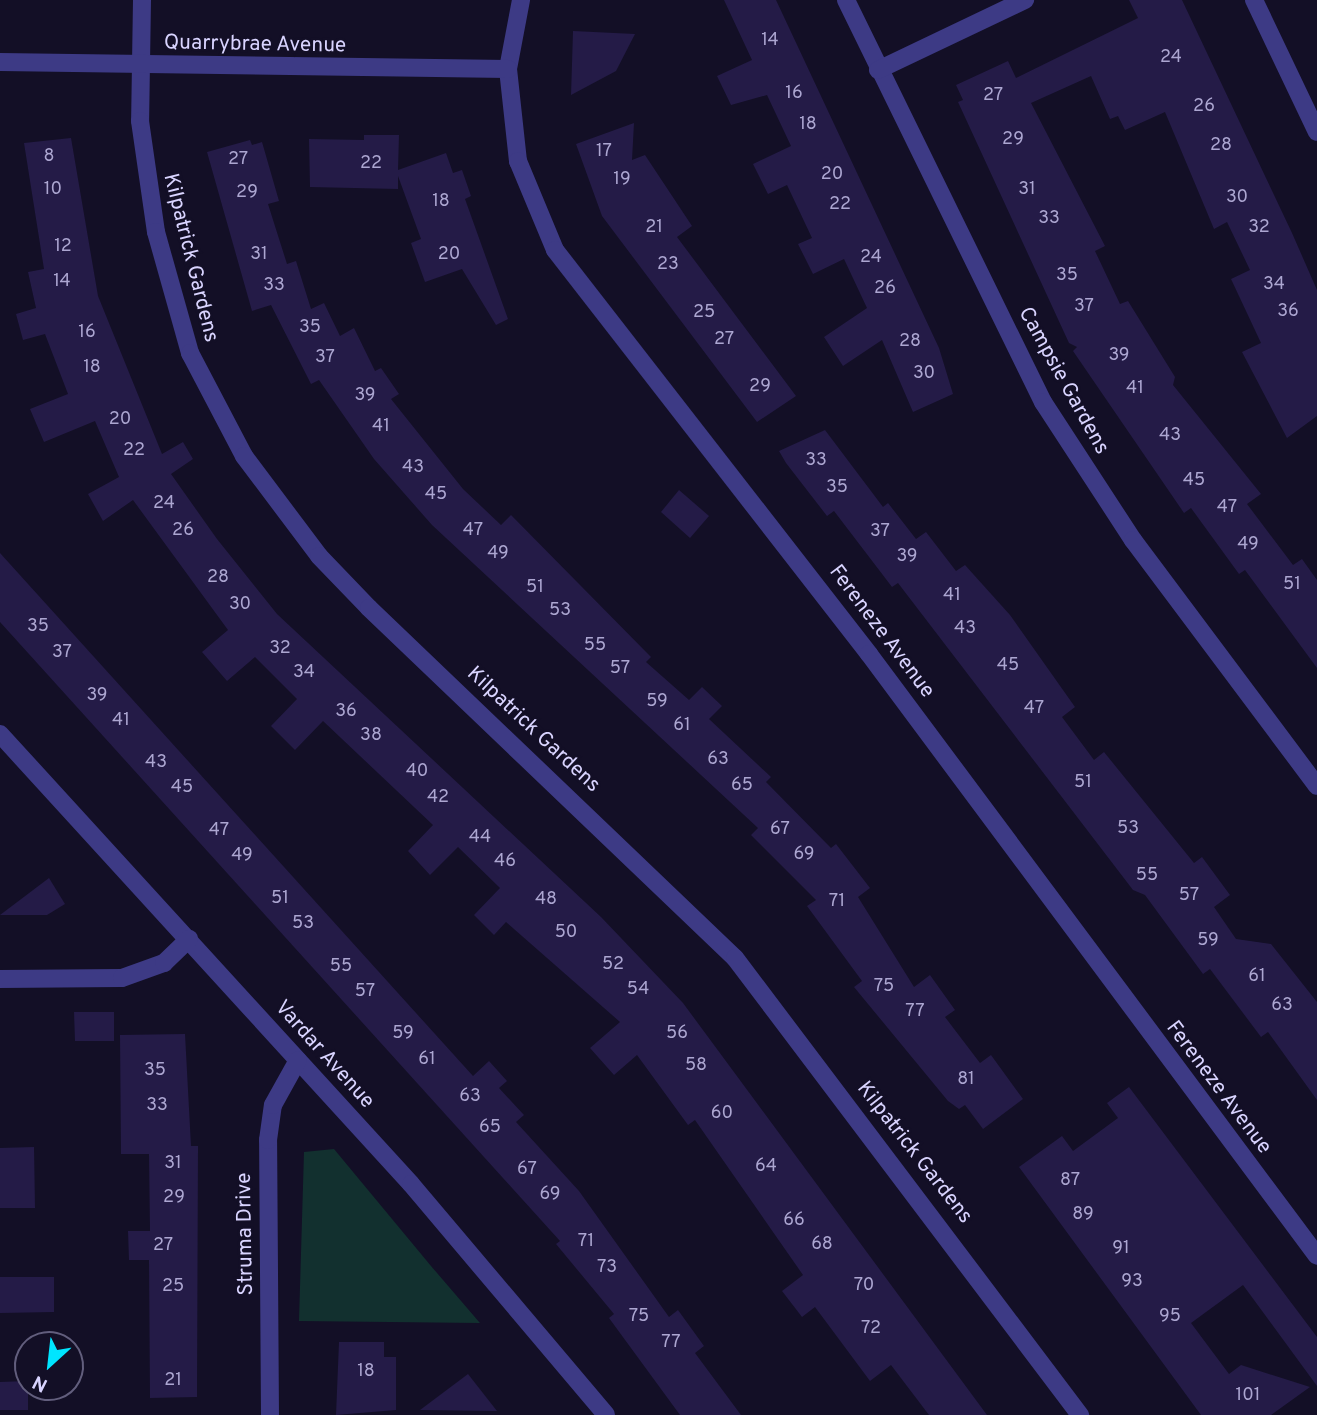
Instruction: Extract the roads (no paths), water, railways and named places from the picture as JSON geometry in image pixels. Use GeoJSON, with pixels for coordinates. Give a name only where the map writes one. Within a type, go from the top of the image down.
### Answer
{"type":"FeatureCollection","features":[{"type":"Feature","properties":{"kind":"street","name":"Kilpatrick Gardens"},"geometry":{"type":"LineString","coordinates":[[142,0],[140,66],[145,177],[173,300],[211,402],[276,504],[369,608],[735,958],[1080,1415]]}},
{"type":"Feature","properties":{"kind":"street","name":"Fereneze Avenue"},"geometry":{"type":"LineString","coordinates":[[522,0],[508,69],[518,161],[555,250],[861,643],[1317,1256]]}},
{"type":"Feature","properties":{"kind":"street","name":"Campsie Gardens"},"geometry":{"type":"LineString","coordinates":[[846,0],[1043,402],[1133,540],[1317,786]]}},
{"type":"Feature","properties":{"kind":"street"},"geometry":{"type":"LineString","coordinates":[[878,70],[1025,0]]}},
{"type":"Feature","properties":{"kind":"street"},"geometry":{"type":"LineString","coordinates":[[1254,0],[1317,132]]}},
{"type":"Feature","properties":{"kind":"street","name":"Quarrybrae Avenue"},"geometry":{"type":"LineString","coordinates":[[0,62],[508,69]]}},
{"type":"Feature","properties":{"kind":"street","name":"Vardar Avenue"},"geometry":{"type":"LineString","coordinates":[[0,734],[481,1263],[606,1415]]}},
{"type":"Feature","properties":{"kind":"street"},"geometry":{"type":"LineString","coordinates":[[0,979],[122,978],[164,963],[189,939]]}},
{"type":"Feature","properties":{"kind":"street","name":"Struma Drive"},"geometry":{"type":"LineString","coordinates":[[270,1415],[268,1140],[273,1104],[298,1060]]}}]}
